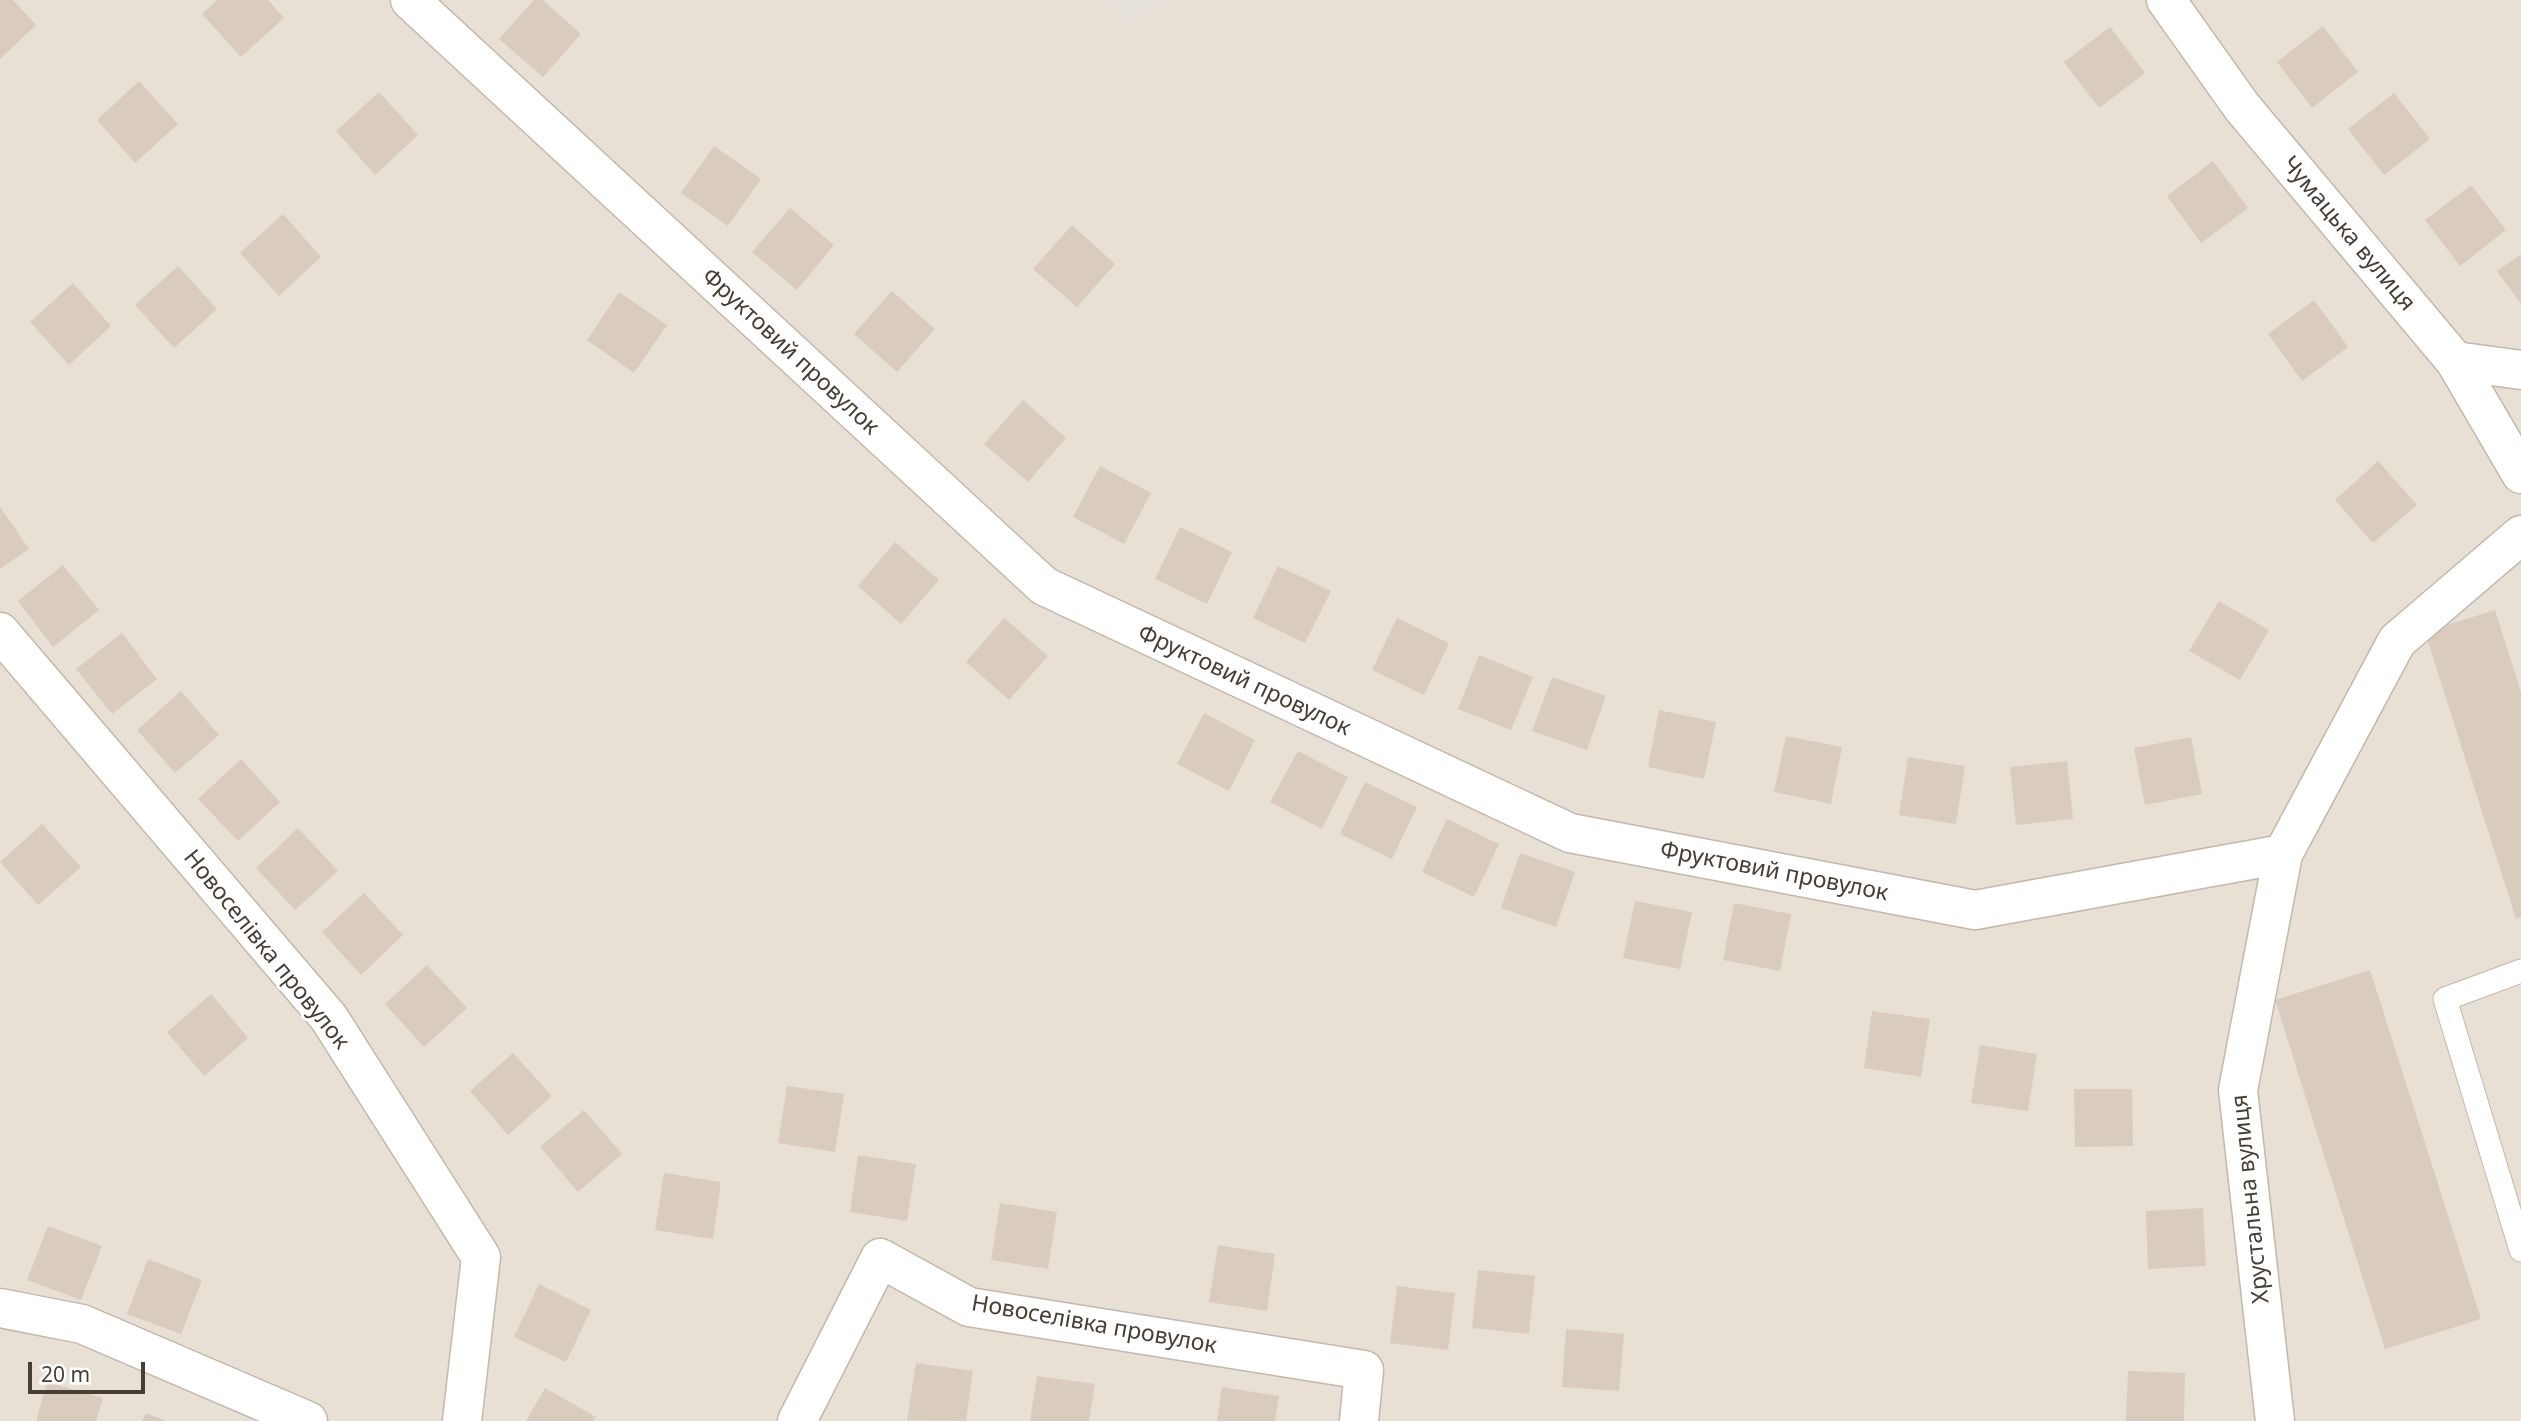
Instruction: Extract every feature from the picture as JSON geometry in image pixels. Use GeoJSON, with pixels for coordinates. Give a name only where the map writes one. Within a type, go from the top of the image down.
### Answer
{"type":"FeatureCollection","features":[{"type":"Feature","properties":{"kind":"street","name":"Фруктовий провулок"},"geometry":{"type":"LineString","coordinates":[[410,0],[1044,586],[1570,833],[1975,910],[2283,854]]}},
{"type":"Feature","properties":{"kind":"street","name":"Чумацька вулиця"},"geometry":{"type":"LineString","coordinates":[[2166,0],[2242,107],[2455,361],[2521,474]]}},
{"type":"Feature","properties":{"kind":"street"},"geometry":{"type":"LineString","coordinates":[[2455,361],[2521,370]]}},
{"type":"Feature","properties":{"kind":"street","name":"Хрустальна вулиця"},"geometry":{"type":"LineString","coordinates":[[2275,1421],[2238,1090],[2283,854],[2397,641],[2521,535]]}},
{"type":"Feature","properties":{"kind":"street","name":"Новоселівка провулок"},"geometry":{"type":"LineString","coordinates":[[0,632],[328,1018],[481,1258],[462,1421]]}},
{"type":"Feature","properties":{"kind":"street","name":"Новоселівка провулок"},"geometry":{"type":"LineString","coordinates":[[797,1421],[880,1258],[969,1307],[1364,1370],[1359,1421]]}},
{"type":"Feature","properties":{"kind":"street"},"geometry":{"type":"LineString","coordinates":[[0,1308],[82,1324],[308,1421]]}},
{"type":"Feature","properties":{"kind":"lane"},"geometry":{"type":"LineString","coordinates":[[2521,971],[2445,999],[2521,1250]]}},
{"type":"Feature","properties":{"kind":"shaded area"},"geometry":{"type":"Polygon","coordinates":[[[0,0],[2521,0],[2521,1421],[0,1421],[0,0]]]}},
{"type":"Feature","properties":{"kind":"shaded area"},"geometry":{"type":"Polygon","coordinates":[[[1107,0],[1170,0],[1123,23],[1107,0]]]}},
{"type":"Feature","properties":{"kind":"building"},"geometry":{"type":"Polygon","coordinates":[[[0,0],[13,0],[36,25],[0,59],[0,0]]]}},
{"type":"Feature","properties":{"kind":"building"},"geometry":{"type":"Polygon","coordinates":[[[217,0],[268,0],[284,18],[241,57],[202,14],[217,0]]]}},
{"type":"Feature","properties":{"kind":"building"},"geometry":{"type":"Polygon","coordinates":[[[534,0],[543,0],[581,34],[543,77],[499,39],[534,0]]]}},
{"type":"Feature","properties":{"kind":"building"},"geometry":{"type":"Polygon","coordinates":[[[2323,26],[2358,72],[2312,108],[2277,62],[2323,26]]]}},
{"type":"Feature","properties":{"kind":"building"},"geometry":{"type":"Polygon","coordinates":[[[2110,27],[2145,73],[2099,108],[2064,62],[2110,27]]]}},
{"type":"Feature","properties":{"kind":"building"},"geometry":{"type":"Polygon","coordinates":[[[139,81],[178,124],[135,163],[97,120],[139,81]]]}},
{"type":"Feature","properties":{"kind":"building"},"geometry":{"type":"Polygon","coordinates":[[[379,92],[418,135],[375,175],[336,131],[379,92]]]}},
{"type":"Feature","properties":{"kind":"building"},"geometry":{"type":"Polygon","coordinates":[[[2394,93],[2430,139],[2384,175],[2348,129],[2394,93]]]}},
{"type":"Feature","properties":{"kind":"building"},"geometry":{"type":"Polygon","coordinates":[[[714,146],[761,179],[728,226],[681,193],[714,146]]]}},
{"type":"Feature","properties":{"kind":"building"},"geometry":{"type":"Polygon","coordinates":[[[2213,161],[2248,208],[2201,243],[2167,196],[2213,161]]]}},
{"type":"Feature","properties":{"kind":"building"},"geometry":{"type":"Polygon","coordinates":[[[2471,185],[2506,230],[2460,266],[2425,220],[2471,185]]]}},
{"type":"Feature","properties":{"kind":"building"},"geometry":{"type":"Polygon","coordinates":[[[790,208],[834,245],[797,290],[752,252],[790,208]]]}},
{"type":"Feature","properties":{"kind":"building"},"geometry":{"type":"Polygon","coordinates":[[[283,214],[321,257],[279,296],[240,253],[283,214]]]}},
{"type":"Feature","properties":{"kind":"building"},"geometry":{"type":"Polygon","coordinates":[[[1072,225],[1115,264],[1077,307],[1033,269],[1072,225]]]}},
{"type":"Feature","properties":{"kind":"building"},"geometry":{"type":"Polygon","coordinates":[[[2521,254],[2521,304],[2497,271],[2521,254]]]}},
{"type":"Feature","properties":{"kind":"building"},"geometry":{"type":"Polygon","coordinates":[[[178,266],[217,309],[174,348],[135,305],[178,266]]]}},
{"type":"Feature","properties":{"kind":"building"},"geometry":{"type":"Polygon","coordinates":[[[73,283],[111,326],[69,365],[30,322],[73,283]]]}},
{"type":"Feature","properties":{"kind":"building"},"geometry":{"type":"Polygon","coordinates":[[[892,291],[935,329],[897,372],[854,334],[892,291]]]}},
{"type":"Feature","properties":{"kind":"building"},"geometry":{"type":"Polygon","coordinates":[[[619,292],[667,325],[634,373],[587,340],[619,292]]]}},
{"type":"Feature","properties":{"kind":"building"},"geometry":{"type":"Polygon","coordinates":[[[2314,300],[2348,347],[2302,381],[2268,334],[2314,300]]]}},
{"type":"Feature","properties":{"kind":"building"},"geometry":{"type":"Polygon","coordinates":[[[1023,400],[1066,438],[1028,482],[984,444],[1023,400]]]}},
{"type":"Feature","properties":{"kind":"building"},"geometry":{"type":"Polygon","coordinates":[[[2378,461],[2417,505],[2373,543],[2335,500],[2378,461]]]}},
{"type":"Feature","properties":{"kind":"building"},"geometry":{"type":"Polygon","coordinates":[[[1100,466],[1151,493],[1124,544],[1073,517],[1100,466]]]}},
{"type":"Feature","properties":{"kind":"building"},"geometry":{"type":"Polygon","coordinates":[[[0,507],[29,549],[0,569],[0,507]]]}},
{"type":"Feature","properties":{"kind":"building"},"geometry":{"type":"Polygon","coordinates":[[[1180,527],[1232,552],[1207,604],[1155,579],[1180,527]]]}},
{"type":"Feature","properties":{"kind":"building"},"geometry":{"type":"Polygon","coordinates":[[[895,542],[939,580],[901,624],[858,586],[895,542]]]}},
{"type":"Feature","properties":{"kind":"building"},"geometry":{"type":"Polygon","coordinates":[[[63,565],[99,610],[53,647],[18,601],[63,565]]]}},
{"type":"Feature","properties":{"kind":"building"},"geometry":{"type":"Polygon","coordinates":[[[1278,566],[1331,591],[1305,643],[1253,618],[1278,566]]]}},
{"type":"Feature","properties":{"kind":"building"},"geometry":{"type":"Polygon","coordinates":[[[2219,601],[2269,630],[2240,680],[2189,651],[2219,601]]]}},
{"type":"Feature","properties":{"kind":"building"},"geometry":{"type":"Polygon","coordinates":[[[2495,610],[2521,692],[2521,917],[2516,919],[2425,632],[2495,610]]]}},
{"type":"Feature","properties":{"kind":"building"},"geometry":{"type":"Polygon","coordinates":[[[1004,618],[1048,656],[1009,700],[966,662],[1004,618]]]}},
{"type":"Feature","properties":{"kind":"building"},"geometry":{"type":"Polygon","coordinates":[[[1397,618],[1449,643],[1424,695],[1372,670],[1397,618]]]}},
{"type":"Feature","properties":{"kind":"building"},"geometry":{"type":"Polygon","coordinates":[[[122,633],[157,679],[112,714],[76,669],[122,633]]]}},
{"type":"Feature","properties":{"kind":"building"},"geometry":{"type":"Polygon","coordinates":[[[1479,655],[1533,677],[1511,730],[1458,709],[1479,655]]]}},
{"type":"Feature","properties":{"kind":"building"},"geometry":{"type":"Polygon","coordinates":[[[1552,677],[1606,696],[1587,750],[1532,731],[1552,677]]]}},
{"type":"Feature","properties":{"kind":"building"},"geometry":{"type":"Polygon","coordinates":[[[181,691],[219,735],[175,773],[137,730],[181,691]]]}},
{"type":"Feature","properties":{"kind":"building"},"geometry":{"type":"Polygon","coordinates":[[[1659,710],[1716,722],[1704,779],[1648,767],[1659,710]]]}},
{"type":"Feature","properties":{"kind":"building"},"geometry":{"type":"Polygon","coordinates":[[[1204,713],[1255,740],[1229,791],[1177,764],[1204,713]]]}},
{"type":"Feature","properties":{"kind":"building"},"geometry":{"type":"Polygon","coordinates":[[[1786,736],[1842,747],[1831,804],[1774,792],[1786,736]]]}},
{"type":"Feature","properties":{"kind":"building"},"geometry":{"type":"Polygon","coordinates":[[[2191,737],[2202,794],[2145,805],[2134,748],[2191,737]]]}},
{"type":"Feature","properties":{"kind":"building"},"geometry":{"type":"Polygon","coordinates":[[[1298,751],[1348,777],[1322,829],[1270,802],[1298,751]]]}},
{"type":"Feature","properties":{"kind":"building"},"geometry":{"type":"Polygon","coordinates":[[[1908,757],[1965,766],[1956,824],[1899,815],[1908,757]]]}},
{"type":"Feature","properties":{"kind":"building"},"geometry":{"type":"Polygon","coordinates":[[[241,759],[280,802],[238,841],[198,799],[241,759]]]}},
{"type":"Feature","properties":{"kind":"building"},"geometry":{"type":"Polygon","coordinates":[[[2067,761],[2073,819],[2016,825],[2010,767],[2067,761]]]}},
{"type":"Feature","properties":{"kind":"building"},"geometry":{"type":"Polygon","coordinates":[[[1365,782],[1417,807],[1392,859],[1340,834],[1365,782]]]}},
{"type":"Feature","properties":{"kind":"building"},"geometry":{"type":"Polygon","coordinates":[[[1447,819],[1499,844],[1474,897],[1422,872],[1447,819]]]}},
{"type":"Feature","properties":{"kind":"building"},"geometry":{"type":"Polygon","coordinates":[[[42,824],[81,867],[38,905],[0,862],[42,824]]]}},
{"type":"Feature","properties":{"kind":"building"},"geometry":{"type":"Polygon","coordinates":[[[298,828],[338,871],[295,910],[256,868],[298,828]]]}},
{"type":"Feature","properties":{"kind":"building"},"geometry":{"type":"Polygon","coordinates":[[[1520,853],[1575,872],[1556,927],[1501,908],[1520,853]]]}},
{"type":"Feature","properties":{"kind":"building"},"geometry":{"type":"Polygon","coordinates":[[[364,893],[403,935],[361,975],[322,932],[364,893]]]}},
{"type":"Feature","properties":{"kind":"building"},"geometry":{"type":"Polygon","coordinates":[[[1635,901],[1692,912],[1680,969],[1623,958],[1635,901]]]}},
{"type":"Feature","properties":{"kind":"building"},"geometry":{"type":"Polygon","coordinates":[[[1734,903],[1791,914],[1780,971],[1723,960],[1734,903]]]}},
{"type":"Feature","properties":{"kind":"building"},"geometry":{"type":"Polygon","coordinates":[[[427,965],[467,1008],[424,1047],[385,1004],[427,965]]]}},
{"type":"Feature","properties":{"kind":"building"},"geometry":{"type":"Polygon","coordinates":[[[2370,970],[2481,1319],[2385,1349],[2275,1000],[2370,970]]]}},
{"type":"Feature","properties":{"kind":"building"},"geometry":{"type":"Polygon","coordinates":[[[211,994],[248,1038],[204,1076],[167,1032],[211,994]]]}},
{"type":"Feature","properties":{"kind":"building"},"geometry":{"type":"Polygon","coordinates":[[[1872,1011],[1930,1019],[1921,1077],[1864,1068],[1872,1011]]]}},
{"type":"Feature","properties":{"kind":"building"},"geometry":{"type":"Polygon","coordinates":[[[1980,1045],[2037,1054],[2028,1111],[1971,1103],[1980,1045]]]}},
{"type":"Feature","properties":{"kind":"building"},"geometry":{"type":"Polygon","coordinates":[[[513,1053],[552,1096],[508,1135],[470,1091],[513,1053]]]}},
{"type":"Feature","properties":{"kind":"building"},"geometry":{"type":"Polygon","coordinates":[[[787,1086],[844,1094],[835,1152],[778,1143],[787,1086]]]}},
{"type":"Feature","properties":{"kind":"building"},"geometry":{"type":"Polygon","coordinates":[[[2074,1089],[2132,1089],[2133,1146],[2075,1147],[2074,1089]]]}},
{"type":"Feature","properties":{"kind":"building"},"geometry":{"type":"Polygon","coordinates":[[[584,1110],[622,1154],[578,1192],[540,1147],[584,1110]]]}},
{"type":"Feature","properties":{"kind":"building"},"geometry":{"type":"Polygon","coordinates":[[[858,1155],[916,1164],[907,1221],[850,1212],[858,1155]]]}},
{"type":"Feature","properties":{"kind":"building"},"geometry":{"type":"Polygon","coordinates":[[[664,1173],[721,1182],[713,1239],[655,1230],[664,1173]]]}},
{"type":"Feature","properties":{"kind":"building"},"geometry":{"type":"Polygon","coordinates":[[[1000,1203],[1057,1212],[1048,1269],[991,1260],[1000,1203]]]}},
{"type":"Feature","properties":{"kind":"building"},"geometry":{"type":"Polygon","coordinates":[[[2203,1208],[2206,1266],[2148,1269],[2146,1211],[2203,1208]]]}},
{"type":"Feature","properties":{"kind":"building"},"geometry":{"type":"Polygon","coordinates":[[[48,1226],[102,1246],[81,1300],[27,1280],[48,1226]]]}},
{"type":"Feature","properties":{"kind":"building"},"geometry":{"type":"Polygon","coordinates":[[[1218,1245],[1275,1254],[1267,1311],[1209,1302],[1218,1245]]]}},
{"type":"Feature","properties":{"kind":"building"},"geometry":{"type":"Polygon","coordinates":[[[148,1259],[202,1280],[181,1334],[127,1314],[148,1259]]]}},
{"type":"Feature","properties":{"kind":"building"},"geometry":{"type":"Polygon","coordinates":[[[1478,1270],[1535,1276],[1529,1334],[1472,1328],[1478,1270]]]}},
{"type":"Feature","properties":{"kind":"building"},"geometry":{"type":"Polygon","coordinates":[[[539,1284],[591,1310],[566,1362],[514,1337],[539,1284]]]}},
{"type":"Feature","properties":{"kind":"building"},"geometry":{"type":"Polygon","coordinates":[[[1397,1286],[1455,1293],[1448,1350],[1390,1343],[1397,1286]]]}},
{"type":"Feature","properties":{"kind":"building"},"geometry":{"type":"Polygon","coordinates":[[[1566,1329],[1624,1334],[1619,1391],[1562,1387],[1566,1329]]]}},
{"type":"Feature","properties":{"kind":"building"},"geometry":{"type":"Polygon","coordinates":[[[916,1363],[973,1371],[966,1421],[907,1420],[916,1363]]]}},
{"type":"Feature","properties":{"kind":"building"},"geometry":{"type":"Polygon","coordinates":[[[2128,1371],[2185,1373],[2184,1421],[2126,1421],[2128,1371]]]}},
{"type":"Feature","properties":{"kind":"building"},"geometry":{"type":"Polygon","coordinates":[[[1037,1376],[1095,1384],[1089,1421],[1030,1421],[1037,1376]]]}},
{"type":"Feature","properties":{"kind":"building"},"geometry":{"type":"Polygon","coordinates":[[[47,1382],[103,1398],[96,1421],[36,1421],[47,1382]]]}},
{"type":"Feature","properties":{"kind":"building"},"geometry":{"type":"Polygon","coordinates":[[[1222,1387],[1279,1396],[1275,1421],[1217,1421],[1222,1387]]]}},
{"type":"Feature","properties":{"kind":"building"},"geometry":{"type":"Polygon","coordinates":[[[545,1388],[596,1417],[593,1421],[526,1421],[545,1388]]]}},
{"type":"Feature","properties":{"kind":"building"},"geometry":{"type":"Polygon","coordinates":[[[146,1413],[167,1421],[142,1421],[146,1413]]]}}]}
